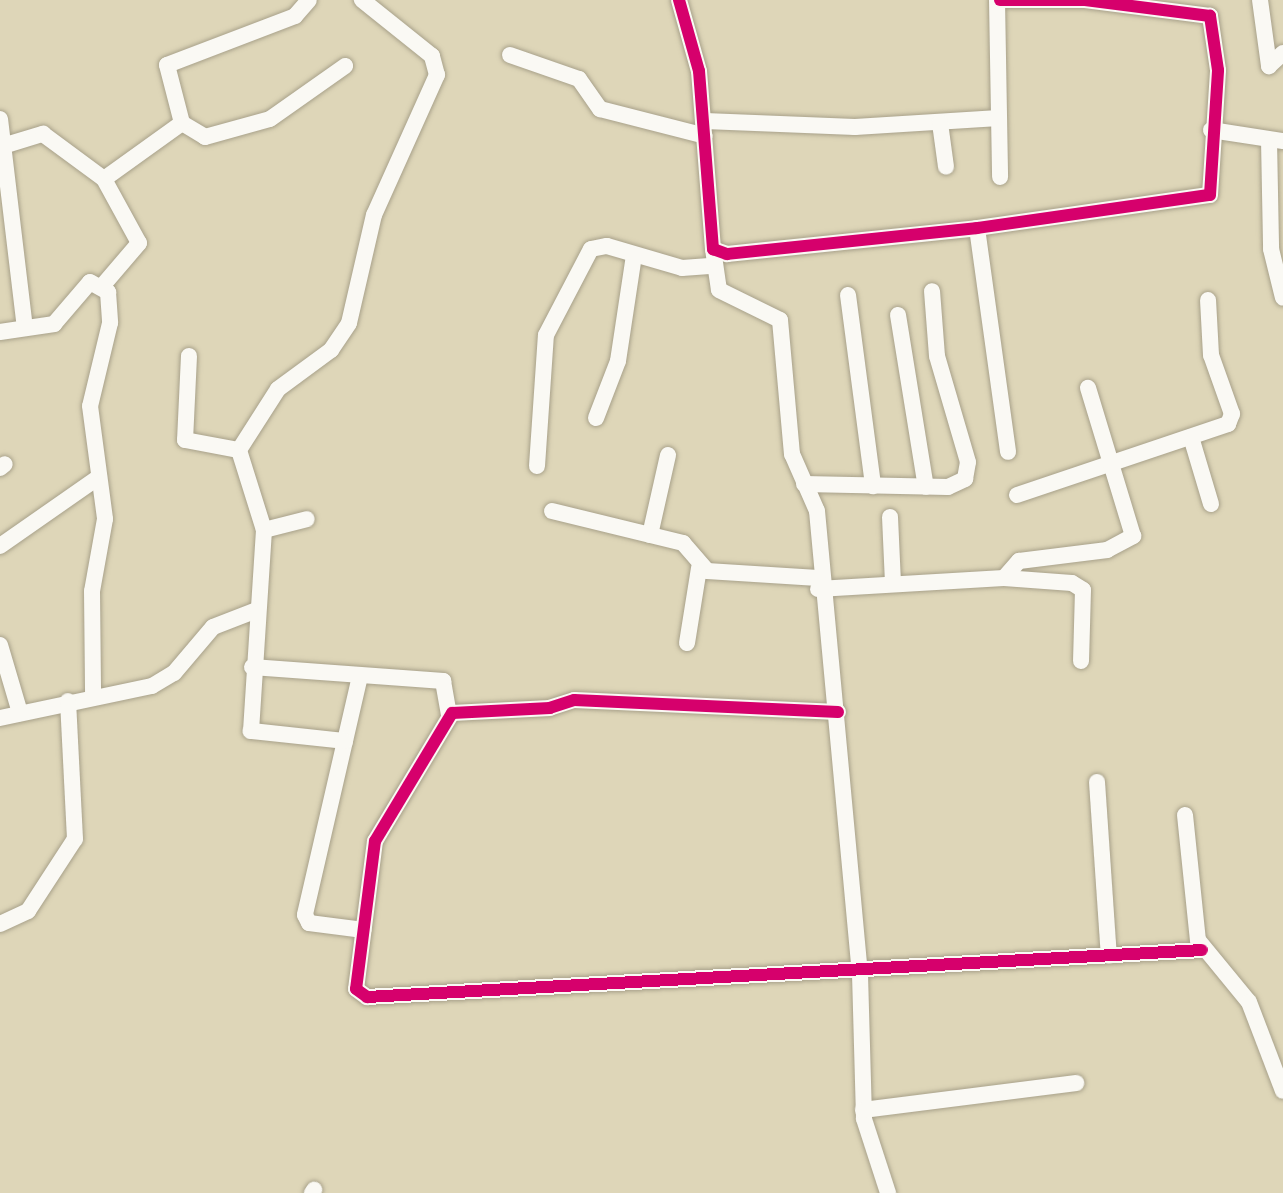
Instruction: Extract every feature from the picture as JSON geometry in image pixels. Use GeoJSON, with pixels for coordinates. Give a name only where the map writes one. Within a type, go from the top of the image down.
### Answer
{"type":"FeatureCollection","features":[{"type":"Feature","properties":{"kind":"street"},"geometry":{"type":"LineString","coordinates":[[309,0],[295,16],[171,60],[166,75],[182,123],[205,137],[270,119],[345,66]]}},
{"type":"Feature","properties":{"kind":"street"},"geometry":{"type":"LineString","coordinates":[[345,741],[251,731],[252,667],[264,530],[239,450],[278,389],[331,350],[349,323],[374,215],[437,75],[432,56],[362,0]]}},
{"type":"Feature","properties":{"kind":"street"},"geometry":{"type":"LineString","coordinates":[[679,0],[705,128],[705,213],[719,290],[780,320],[792,454],[817,511],[818,584],[838,712],[860,974],[863,1110],[888,1193]]}},
{"type":"Feature","properties":{"kind":"street"},"geometry":{"type":"LineString","coordinates":[[537,466],[554,311],[591,249],[634,255],[682,268],[727,254],[977,228],[1205,199],[1218,70],[1210,16],[1085,0],[998,0],[1000,177]]}},
{"type":"Feature","properties":{"kind":"street"},"geometry":{"type":"LineString","coordinates":[[1260,0],[1269,66],[1283,53]]}},
{"type":"Feature","properties":{"kind":"street"},"geometry":{"type":"LineString","coordinates":[[510,55],[579,79],[600,109],[705,128],[940,123],[999,118]]}},
{"type":"Feature","properties":{"kind":"street"},"geometry":{"type":"LineString","coordinates":[[0,119],[6,145],[4,166],[8,248],[25,328]]}},
{"type":"Feature","properties":{"kind":"street"},"geometry":{"type":"LineString","coordinates":[[104,179],[182,123]]}},
{"type":"Feature","properties":{"kind":"street"},"geometry":{"type":"LineString","coordinates":[[940,123],[946,167]]}},
{"type":"Feature","properties":{"kind":"street"},"geometry":{"type":"LineString","coordinates":[[1211,130],[1276,140],[1271,249],[1283,298]]}},
{"type":"Feature","properties":{"kind":"street"},"geometry":{"type":"LineString","coordinates":[[6,145],[52,137],[104,179],[139,243],[104,284],[110,323],[90,406],[104,535],[92,591],[93,695]]}},
{"type":"Feature","properties":{"kind":"street"},"geometry":{"type":"LineString","coordinates":[[977,228],[1008,452]]}},
{"type":"Feature","properties":{"kind":"street"},"geometry":{"type":"LineString","coordinates":[[596,418],[618,361],[634,255]]}},
{"type":"Feature","properties":{"kind":"street"},"geometry":{"type":"LineString","coordinates":[[0,332],[54,324],[90,282],[104,284]]}},
{"type":"Feature","properties":{"kind":"street"},"geometry":{"type":"LineString","coordinates":[[804,484],[957,485],[968,471],[937,356],[932,291]]}},
{"type":"Feature","properties":{"kind":"street"},"geometry":{"type":"LineString","coordinates":[[848,295],[873,486]]}},
{"type":"Feature","properties":{"kind":"street"},"geometry":{"type":"LineString","coordinates":[[1017,495],[1228,424],[1232,414],[1213,360],[1208,300]]}},
{"type":"Feature","properties":{"kind":"street"},"geometry":{"type":"LineString","coordinates":[[898,315],[926,487]]}},
{"type":"Feature","properties":{"kind":"street"},"geometry":{"type":"LineString","coordinates":[[189,356],[185,440],[239,450]]}},
{"type":"Feature","properties":{"kind":"street"},"geometry":{"type":"LineString","coordinates":[[1004,578],[1019,561],[1129,541],[1135,526],[1088,388]]}},
{"type":"Feature","properties":{"kind":"street"},"geometry":{"type":"LineString","coordinates":[[1191,437],[1211,504]]}},
{"type":"Feature","properties":{"kind":"street"},"geometry":{"type":"LineString","coordinates":[[650,535],[668,455]]}},
{"type":"Feature","properties":{"kind":"street"},"geometry":{"type":"LineString","coordinates":[[0,546],[99,477]]}},
{"type":"Feature","properties":{"kind":"street"},"geometry":{"type":"LineString","coordinates":[[552,511],[690,547],[699,568],[687,643]]}},
{"type":"Feature","properties":{"kind":"street"},"geometry":{"type":"LineString","coordinates":[[890,517],[893,584]]}},
{"type":"Feature","properties":{"kind":"street"},"geometry":{"type":"LineString","coordinates":[[264,530],[307,519]]}},
{"type":"Feature","properties":{"kind":"street"},"geometry":{"type":"LineString","coordinates":[[699,568],[818,584],[893,584],[1004,578],[1079,585],[1081,661]]}},
{"type":"Feature","properties":{"kind":"street"},"geometry":{"type":"LineString","coordinates":[[0,718],[162,681],[213,627],[257,610]]}},
{"type":"Feature","properties":{"kind":"street"},"geometry":{"type":"LineString","coordinates":[[0,645],[20,713]]}},
{"type":"Feature","properties":{"kind":"street"},"geometry":{"type":"LineString","coordinates":[[252,667],[443,681],[449,715],[375,841],[356,989],[367,997],[860,974],[1202,950]]}},
{"type":"Feature","properties":{"kind":"street"},"geometry":{"type":"LineString","coordinates":[[360,676],[305,915],[309,923],[364,930]]}},
{"type":"Feature","properties":{"kind":"street"},"geometry":{"type":"LineString","coordinates":[[449,715],[550,708],[574,700],[838,712]]}},
{"type":"Feature","properties":{"kind":"street"},"geometry":{"type":"LineString","coordinates":[[0,924],[28,911],[75,839],[68,701]]}},
{"type":"Feature","properties":{"kind":"street"},"geometry":{"type":"LineString","coordinates":[[1097,782],[1109,956]]}},
{"type":"Feature","properties":{"kind":"street"},"geometry":{"type":"LineString","coordinates":[[1185,815],[1202,950],[1249,1002],[1283,1091]]}},
{"type":"Feature","properties":{"kind":"street"},"geometry":{"type":"LineString","coordinates":[[863,1110],[1076,1083]]}},
{"type":"Feature","properties":{"kind":"cycle path"},"geometry":{"type":"LineString","coordinates":[[679,0],[699,71],[713,249],[727,254],[977,228],[1210,195],[1218,70],[1210,16],[1085,0],[1000,0]]}},
{"type":"Feature","properties":{"kind":"cycle path"},"geometry":{"type":"LineString","coordinates":[[838,712],[574,700],[550,708],[452,713],[375,841],[356,989],[367,997],[1202,950]]}}]}
